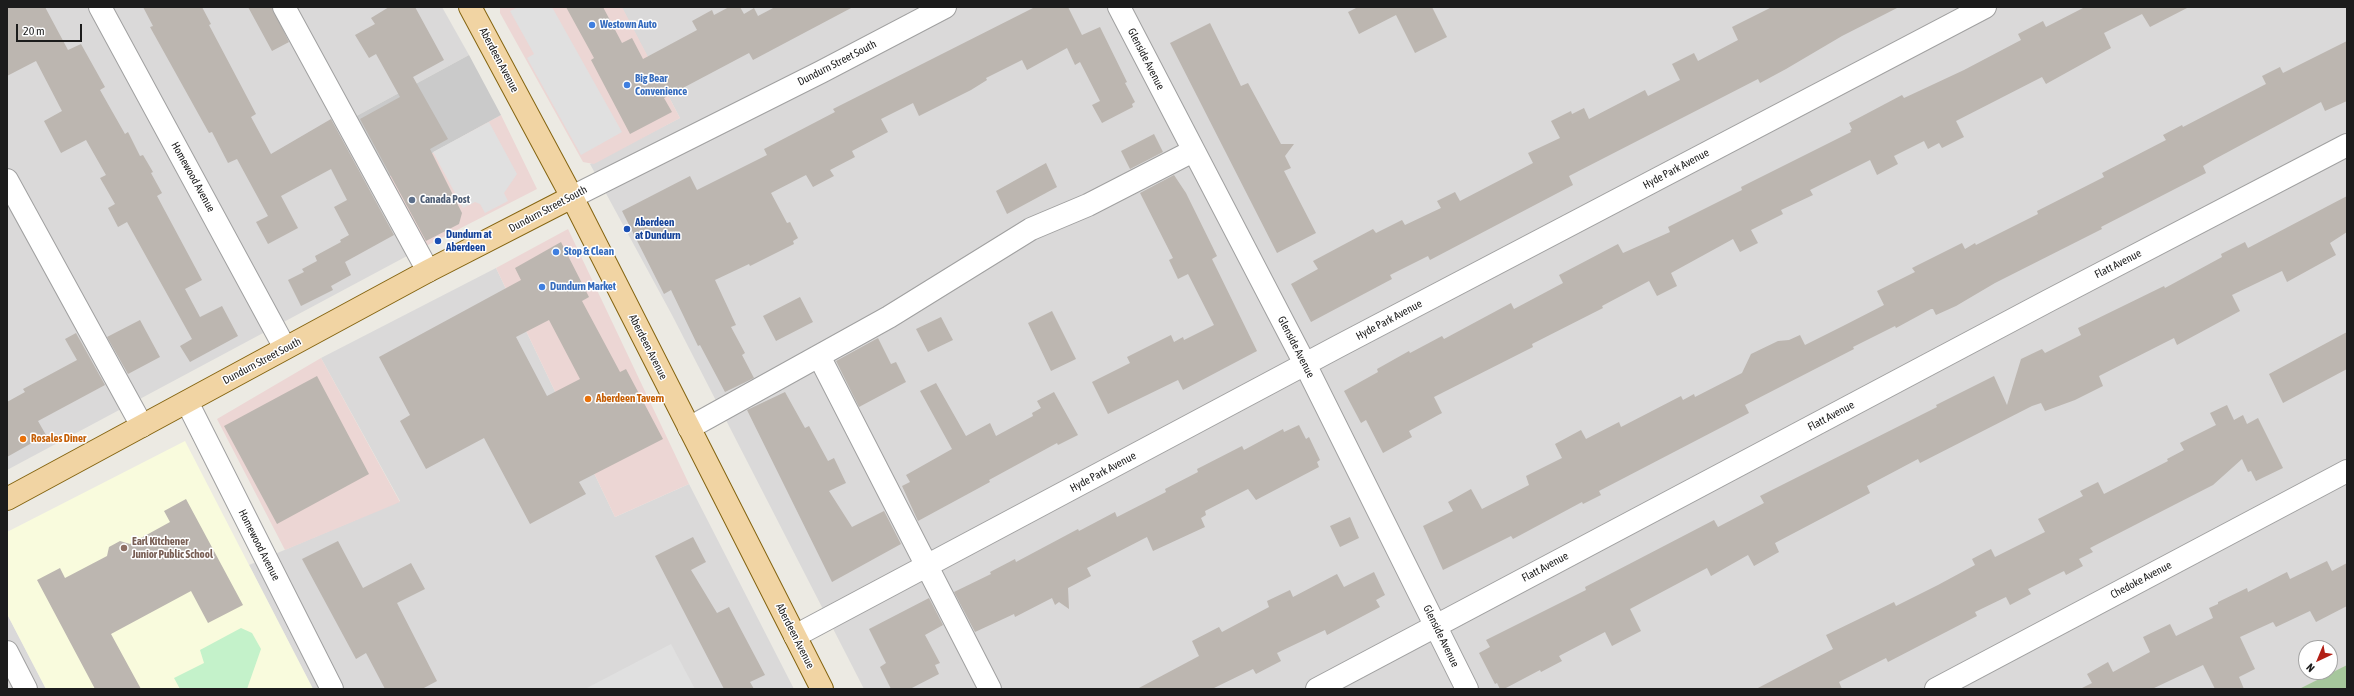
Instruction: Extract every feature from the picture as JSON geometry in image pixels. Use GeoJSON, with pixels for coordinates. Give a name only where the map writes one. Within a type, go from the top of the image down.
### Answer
{"type":"FeatureCollection","features":[{"type":"Feature","properties":{"kind":"main road","name":"Aberdeen Avenue"},"geometry":{"type":"LineString","coordinates":[[470,7],[572,197],[822,689]]}},
{"type":"Feature","properties":{"kind":"main road","name":"Dundurn Street South"},"geometry":{"type":"LineString","coordinates":[[7,499],[428,271],[572,197]]}},
{"type":"Feature","properties":{"kind":"street","name":"Homewood Avenue"},"geometry":{"type":"LineString","coordinates":[[100,7],[285,348]]}},
{"type":"Feature","properties":{"kind":"street"},"geometry":{"type":"LineString","coordinates":[[284,7],[428,271]]}},
{"type":"Feature","properties":{"kind":"street","name":"Dundurn Street South"},"geometry":{"type":"LineString","coordinates":[[572,197],[821,72],[945,7]]}},
{"type":"Feature","properties":{"kind":"street","name":"Glenside Avenue"},"geometry":{"type":"LineString","coordinates":[[1119,7],[1305,364],[1467,689]]}},
{"type":"Feature","properties":{"kind":"street","name":"Hyde Park Avenue"},"geometry":{"type":"LineString","coordinates":[[795,636],[1305,364],[1985,7]]}},
{"type":"Feature","properties":{"kind":"street","name":"Flatt Avenue"},"geometry":{"type":"LineString","coordinates":[[1317,689],[2048,300],[2347,145]]}},
{"type":"Feature","properties":{"kind":"street"},"geometry":{"type":"LineString","coordinates":[[689,428],[889,317],[1031,229],[1088,205],[1193,151]]}},
{"type":"Feature","properties":{"kind":"street"},"geometry":{"type":"LineString","coordinates":[[7,180],[142,426]]}},
{"type":"Feature","properties":{"kind":"street"},"geometry":{"type":"LineString","coordinates":[[819,356],[990,689]]}},
{"type":"Feature","properties":{"kind":"street","name":"Homewood Avenue"},"geometry":{"type":"LineString","coordinates":[[187,402],[332,689]]}},
{"type":"Feature","properties":{"kind":"street","name":"Chedoke Avenue"},"geometry":{"type":"LineString","coordinates":[[1936,689],[2347,471]]}},
{"type":"Feature","properties":{"kind":"street"},"geometry":{"type":"LineString","coordinates":[[7,652],[26,689]]}},
{"type":"Feature","properties":{"kind":"shaded area"},"geometry":{"type":"Polygon","coordinates":[[[7,7],[442,7],[469,55],[351,119],[422,248],[7,470],[7,7]]]}},
{"type":"Feature","properties":{"kind":"shaded area"},"geometry":{"type":"Polygon","coordinates":[[[500,7],[622,7],[680,118],[594,164],[583,162],[500,13],[500,7]]]}},
{"type":"Feature","properties":{"kind":"shaded area"},"geometry":{"type":"Polygon","coordinates":[[[518,7],[552,7],[622,132],[581,155],[527,58],[534,54],[510,11],[518,7]]]}},
{"type":"Feature","properties":{"kind":"shaded area"},"geometry":{"type":"Polygon","coordinates":[[[621,7],[2347,7],[2347,665],[2338,670],[2338,640],[2298,640],[2298,680],[2317,680],[2299,689],[864,689],[672,315],[590,164],[680,118],[621,7]]]}},
{"type":"Feature","properties":{"kind":"shaded area"},"geometry":{"type":"Polygon","coordinates":[[[469,55],[501,115],[385,179],[351,119],[469,55]]]}},
{"type":"Feature","properties":{"kind":"shaded area"},"geometry":{"type":"Polygon","coordinates":[[[501,115],[537,189],[422,248],[385,179],[501,115]]]}},
{"type":"Feature","properties":{"kind":"shaded area"},"geometry":{"type":"Polygon","coordinates":[[[489,122],[517,174],[504,193],[508,201],[485,213],[480,204],[475,202],[463,208],[433,152],[489,122]]]}},
{"type":"Feature","properties":{"kind":"shaded area"},"geometry":{"type":"Polygon","coordinates":[[[568,229],[689,484],[615,517],[496,268],[568,229]]]}},
{"type":"Feature","properties":{"kind":"shaded area"},"geometry":{"type":"Polygon","coordinates":[[[496,268],[615,517],[689,484],[794,689],[313,689],[249,565],[400,501],[321,358],[496,268]]]}},
{"type":"Feature","properties":{"kind":"shaded area"},"geometry":{"type":"Polygon","coordinates":[[[321,358],[400,502],[285,550],[217,419],[321,358]]]}},
{"type":"Feature","properties":{"kind":"shaded area","name":"Earl Kitchener Junior Public School"},"geometry":{"type":"Polygon","coordinates":[[[185,441],[313,689],[46,689],[7,614],[7,532],[185,441]]]}},
{"type":"Feature","properties":{"kind":"shaded area"},"geometry":{"type":"Polygon","coordinates":[[[7,614],[46,689],[7,689],[7,614]]]}},
{"type":"Feature","properties":{"kind":"shaded area"},"geometry":{"type":"Polygon","coordinates":[[[671,644],[695,689],[585,689],[671,644]]]}},
{"type":"Feature","properties":{"kind":"green space"},"geometry":{"type":"Polygon","coordinates":[[[241,628],[252,633],[261,649],[247,689],[180,689],[174,678],[204,663],[200,650],[241,628]]]}},
{"type":"Feature","properties":{"kind":"green space"},"geometry":{"type":"Polygon","coordinates":[[[2347,665],[2347,689],[2299,689],[2317,680],[2338,680],[2338,670],[2347,665]]]}},
{"type":"Feature","properties":{"kind":"building"},"geometry":{"type":"Polygon","coordinates":[[[7,7],[45,7],[68,50],[81,44],[105,87],[100,90],[125,134],[128,132],[140,156],[143,155],[153,172],[151,173],[162,193],[157,196],[202,280],[185,289],[200,317],[222,306],[238,336],[190,362],[180,346],[192,339],[127,222],[118,227],[108,208],[115,204],[100,178],[106,175],[86,140],[61,153],[44,121],[62,111],[36,61],[7,76],[7,7]]]}},
{"type":"Feature","properties":{"kind":"building"},"geometry":{"type":"Polygon","coordinates":[[[143,7],[202,7],[211,24],[209,25],[256,114],[251,117],[271,154],[331,119],[394,235],[345,262],[351,275],[331,286],[333,290],[301,306],[288,280],[304,272],[302,269],[317,261],[315,256],[341,242],[340,240],[349,235],[334,207],[347,200],[331,169],[281,196],[298,228],[268,244],[256,222],[268,216],[237,159],[228,163],[212,132],[209,133],[150,27],[153,26],[143,7]]]}},
{"type":"Feature","properties":{"kind":"building"},"geometry":{"type":"Polygon","coordinates":[[[248,7],[272,7],[289,42],[272,51],[248,7]]]}},
{"type":"Feature","properties":{"kind":"building"},"geometry":{"type":"Polygon","coordinates":[[[389,7],[415,7],[444,60],[413,77],[448,139],[430,149],[462,213],[459,224],[426,241],[360,119],[400,97],[376,54],[369,58],[355,35],[375,24],[371,18],[389,7]]]}},
{"type":"Feature","properties":{"kind":"building"},"geometry":{"type":"Polygon","coordinates":[[[566,7],[603,7],[622,43],[632,38],[643,59],[697,30],[692,21],[712,10],[714,15],[729,7],[740,7],[744,14],[754,8],[758,16],[775,7],[853,7],[753,60],[749,53],[664,98],[672,112],[630,134],[591,60],[594,58],[566,7]]]}},
{"type":"Feature","properties":{"kind":"building"},"geometry":{"type":"Polygon","coordinates":[[[1035,7],[1068,7],[1082,35],[1100,27],[1127,82],[1125,83],[1135,102],[1132,104],[1133,107],[1102,123],[1092,105],[1100,101],[1080,62],[1075,65],[1067,48],[1027,70],[1022,60],[986,78],[987,80],[971,90],[919,116],[913,103],[881,119],[888,132],[852,151],[855,157],[830,170],[834,176],[813,187],[806,175],[771,193],[787,223],[790,222],[798,238],[793,241],[794,244],[750,266],[749,264],[715,280],[736,325],[731,327],[745,353],[742,355],[754,378],[725,392],[700,345],[698,346],[671,290],[664,294],[622,211],[690,176],[697,190],[767,155],[764,149],[835,112],[833,109],[1035,7]]]}},
{"type":"Feature","properties":{"kind":"building"},"geometry":{"type":"Polygon","coordinates":[[[1358,7],[1432,7],[1447,37],[1415,53],[1396,15],[1359,34],[1348,12],[1358,7]]]}},
{"type":"Feature","properties":{"kind":"building"},"geometry":{"type":"Polygon","coordinates":[[[1772,7],[1899,7],[1842,36],[1760,83],[1758,79],[1569,176],[1573,185],[1430,260],[1428,256],[1390,275],[1392,279],[1311,322],[1291,284],[1318,269],[1313,261],[1373,229],[1376,233],[1402,220],[1405,225],[1441,208],[1437,201],[1455,192],[1460,201],[1533,163],[1528,153],[1560,138],[1551,121],[1571,111],[1572,114],[1584,108],[1589,119],[1645,90],[1648,96],[1680,80],[1672,64],[1694,53],[1698,61],[1738,40],[1732,27],[1772,7]]]}},
{"type":"Feature","properties":{"kind":"building"},"geometry":{"type":"Polygon","coordinates":[[[2085,7],[2189,7],[2150,27],[2142,14],[2104,33],[2111,48],[2046,84],[2042,77],[1956,121],[1964,137],[1942,148],[1939,143],[1928,149],[1924,141],[1894,156],[1898,164],[1877,175],[1870,160],[1810,190],[1813,195],[1781,210],[1783,214],[1751,230],[1758,243],[1740,252],[1733,239],[1671,273],[1677,286],[1657,296],[1649,281],[1602,306],[1603,308],[1532,344],[1533,347],[1434,397],[1442,413],[1409,431],[1412,437],[1383,453],[1366,420],[1361,423],[1344,391],[1378,372],[1377,369],[1409,351],[1410,353],[1442,336],[1444,339],[1511,303],[1514,309],[1563,283],[1559,275],[1618,244],[1623,253],[1670,232],[1668,227],[1742,190],[1741,187],[1851,132],[1850,130],[1852,129],[1849,123],[1902,95],[1904,98],[1964,70],[2021,40],[2018,34],[2043,21],[2046,27],[2085,7]]]}},
{"type":"Feature","properties":{"kind":"building"},"geometry":{"type":"Polygon","coordinates":[[[1210,23],[1241,86],[1248,83],[1281,144],[1294,144],[1285,156],[1291,168],[1284,171],[1316,233],[1277,253],[1170,43],[1210,23]]]}},
{"type":"Feature","properties":{"kind":"building"},"geometry":{"type":"Polygon","coordinates":[[[2347,41],[2347,101],[2325,111],[2321,102],[2213,160],[2203,166],[2206,173],[2101,227],[2102,229],[1995,283],[1956,306],[1936,315],[1933,309],[1931,309],[1896,328],[1895,326],[1853,347],[1854,349],[1745,405],[1749,413],[1599,491],[1601,495],[1583,504],[1582,502],[1513,539],[1511,536],[1443,570],[1423,526],[1453,511],[1448,502],[1471,489],[1482,509],[1529,485],[1526,476],[1562,458],[1555,444],[1581,430],[1586,439],[1619,422],[1621,427],[1681,396],[1683,400],[1694,394],[1695,397],[1742,373],[1751,354],[1778,341],[1789,340],[1800,335],[1805,345],[1884,305],[1877,291],[1915,272],[1912,268],[1962,243],[1965,249],[1975,243],[1976,245],[2038,214],[2037,211],[2104,177],[2102,173],[2166,140],[2163,135],[2182,125],[2183,127],[2266,84],[2262,76],[2280,67],[2283,73],[2347,41]]]}},
{"type":"Feature","properties":{"kind":"building"},"geometry":{"type":"Polygon","coordinates":[[[1154,134],[1163,152],[1130,169],[1121,151],[1154,134]]]}},
{"type":"Feature","properties":{"kind":"building"},"geometry":{"type":"Polygon","coordinates":[[[1046,163],[1057,187],[1007,214],[996,191],[1046,163]]]}},
{"type":"Feature","properties":{"kind":"building"},"geometry":{"type":"Polygon","coordinates":[[[1174,175],[1186,193],[1217,256],[1212,259],[1257,351],[1183,390],[1178,380],[1108,414],[1092,382],[1130,363],[1127,357],[1171,335],[1174,342],[1183,337],[1184,340],[1214,325],[1188,274],[1178,279],[1169,260],[1173,258],[1140,193],[1174,175]]]}},
{"type":"Feature","properties":{"kind":"building"},"geometry":{"type":"Polygon","coordinates":[[[2347,196],[2347,232],[2330,243],[2336,255],[2287,282],[2282,271],[2232,295],[2240,311],[2177,345],[2174,338],[2099,376],[2103,386],[2075,400],[2045,411],[2041,403],[2032,406],[1920,463],[1918,459],[1867,486],[1870,493],[1775,543],[1779,552],[1754,566],[1748,555],[1711,576],[1707,568],[1630,609],[1641,631],[1612,646],[1605,632],[1559,656],[1562,661],[1541,672],[1540,670],[1504,689],[1500,689],[1497,683],[1495,684],[1479,653],[1490,647],[1486,640],[1586,590],[1585,587],[1714,520],[1718,527],[1764,503],[1760,496],[1937,407],[1936,405],[1994,376],[2007,405],[2021,359],[2042,349],[2045,353],[2081,335],[2078,328],[2164,286],[2165,288],[2222,257],[2221,254],[2245,242],[2248,248],[2347,196]]]}},
{"type":"Feature","properties":{"kind":"building"},"geometry":{"type":"Polygon","coordinates":[[[561,242],[589,297],[582,301],[620,372],[626,369],[663,439],[579,482],[586,494],[530,524],[484,438],[426,469],[400,421],[410,415],[379,357],[521,280],[515,268],[561,242]],[[549,320],[516,337],[547,396],[580,379],[549,320]]]}},
{"type":"Feature","properties":{"kind":"building"},"geometry":{"type":"Polygon","coordinates":[[[800,297],[813,322],[776,341],[763,316],[800,297]]]}},
{"type":"Feature","properties":{"kind":"building"},"geometry":{"type":"Polygon","coordinates":[[[1052,311],[1076,359],[1051,371],[1028,323],[1052,311]]]}},
{"type":"Feature","properties":{"kind":"building"},"geometry":{"type":"Polygon","coordinates":[[[941,317],[953,340],[928,352],[916,329],[941,317]]]}},
{"type":"Feature","properties":{"kind":"building"},"geometry":{"type":"Polygon","coordinates":[[[140,320],[160,357],[128,374],[107,337],[140,320]]]}},
{"type":"Feature","properties":{"kind":"building"},"geometry":{"type":"Polygon","coordinates":[[[2347,332],[2347,369],[2283,403],[2269,374],[2347,332]]]}},
{"type":"Feature","properties":{"kind":"building"},"geometry":{"type":"Polygon","coordinates":[[[76,333],[105,385],[38,421],[46,435],[7,457],[7,402],[25,392],[23,389],[77,360],[65,339],[76,333]]]}},
{"type":"Feature","properties":{"kind":"building"},"geometry":{"type":"Polygon","coordinates":[[[878,338],[891,364],[896,362],[906,382],[859,407],[836,361],[878,338]]]}},
{"type":"Feature","properties":{"kind":"building"},"geometry":{"type":"Polygon","coordinates":[[[317,376],[369,474],[277,524],[224,426],[317,376]]]}},
{"type":"Feature","properties":{"kind":"building"},"geometry":{"type":"Polygon","coordinates":[[[936,383],[966,436],[990,423],[996,436],[1033,416],[1032,413],[1041,408],[1037,401],[1054,392],[1078,435],[1058,445],[1057,443],[989,480],[990,482],[918,521],[902,486],[910,482],[906,475],[952,449],[920,391],[936,383]]]}},
{"type":"Feature","properties":{"kind":"building"},"geometry":{"type":"Polygon","coordinates":[[[785,392],[805,428],[809,426],[828,461],[834,458],[846,483],[829,491],[852,527],[884,511],[901,544],[832,582],[747,410],[785,392]]]}},
{"type":"Feature","properties":{"kind":"building"},"geometry":{"type":"Polygon","coordinates":[[[2227,405],[2234,420],[2243,415],[2247,424],[2258,418],[2283,468],[2256,481],[2251,471],[2248,472],[2242,459],[2213,485],[2090,548],[2093,552],[2079,559],[2083,566],[2066,575],[2064,571],[2028,589],[2031,594],[2010,605],[2006,597],[1975,612],[1977,616],[1888,662],[1886,658],[1839,682],[1842,689],[1756,689],[1833,649],[1826,635],[1894,602],[1896,606],[1938,585],[1975,565],[1972,559],[1991,549],[1995,557],[2045,532],[2038,519],[2083,496],[2080,491],[2098,482],[2104,494],[2168,461],[2167,459],[2184,450],[2180,443],[2216,425],[2210,413],[2227,405]]]}},
{"type":"Feature","properties":{"kind":"building"},"geometry":{"type":"Polygon","coordinates":[[[1299,425],[1306,439],[1309,437],[1320,460],[1317,462],[1319,467],[1256,500],[1248,489],[1205,511],[1206,515],[1201,518],[1205,527],[1153,551],[1147,537],[1087,568],[1091,576],[1068,588],[1069,609],[1059,602],[1055,605],[1052,598],[1015,617],[1014,614],[975,632],[954,592],[991,574],[990,572],[1015,559],[1016,562],[1078,529],[1079,531],[1115,512],[1117,517],[1166,492],[1165,489],[1198,472],[1197,469],[1242,446],[1244,450],[1283,429],[1284,432],[1299,425]]]}},
{"type":"Feature","properties":{"kind":"building"},"geometry":{"type":"Polygon","coordinates":[[[186,499],[243,605],[208,623],[191,591],[111,634],[141,689],[95,689],[37,580],[60,568],[65,578],[107,556],[109,547],[120,541],[130,544],[170,522],[164,511],[186,499]]]}},
{"type":"Feature","properties":{"kind":"building"},"geometry":{"type":"Polygon","coordinates":[[[1350,517],[1359,538],[1340,547],[1330,526],[1350,517]]]}},
{"type":"Feature","properties":{"kind":"building"},"geometry":{"type":"Polygon","coordinates":[[[693,537],[706,562],[691,570],[717,613],[729,607],[765,675],[750,682],[754,689],[724,689],[655,556],[693,537]]]}},
{"type":"Feature","properties":{"kind":"building"},"geometry":{"type":"Polygon","coordinates":[[[338,541],[363,588],[411,563],[425,589],[397,603],[437,681],[422,689],[385,689],[366,653],[356,659],[302,559],[338,541]]]}},
{"type":"Feature","properties":{"kind":"building"},"geometry":{"type":"Polygon","coordinates":[[[2327,561],[2332,571],[2347,563],[2347,606],[2316,622],[2310,611],[2276,627],[2273,622],[2240,637],[2255,669],[2239,677],[2244,689],[2215,689],[2203,665],[2152,689],[2080,689],[2092,683],[2087,674],[2108,662],[2113,672],[2150,652],[2143,637],[2170,624],[2176,636],[2213,618],[2209,608],[2218,604],[2218,602],[2247,588],[2248,592],[2287,572],[2290,579],[2327,561]]]}},
{"type":"Feature","properties":{"kind":"building"},"geometry":{"type":"Polygon","coordinates":[[[1374,572],[1385,595],[1376,600],[1380,607],[1327,635],[1325,630],[1277,653],[1281,661],[1256,674],[1253,669],[1212,689],[1137,689],[1199,656],[1192,641],[1219,627],[1222,632],[1269,607],[1267,601],[1290,590],[1293,597],[1337,574],[1344,587],[1374,572]]]}},
{"type":"Feature","properties":{"kind":"building"},"geometry":{"type":"Polygon","coordinates":[[[929,598],[943,625],[925,635],[940,663],[935,665],[939,674],[910,689],[891,689],[880,667],[886,663],[869,629],[929,598]]]}},
{"type":"Feature","properties":{"kind":"place","name":"Westown Auto"},"geometry":{"type":"Point","coordinates":[592,25]}},
{"type":"Feature","properties":{"kind":"place","name":"Big Bear Convenience"},"geometry":{"type":"Point","coordinates":[627,85]}},
{"type":"Feature","properties":{"kind":"place","name":"Canada Post"},"geometry":{"type":"Point","coordinates":[412,200]}},
{"type":"Feature","properties":{"kind":"place","name":"Aberdeen at Dundurn"},"geometry":{"type":"Point","coordinates":[627,229]}},
{"type":"Feature","properties":{"kind":"place","name":"Dundurn at Aberdeen"},"geometry":{"type":"Point","coordinates":[438,241]}},
{"type":"Feature","properties":{"kind":"place","name":"Stop & Clean"},"geometry":{"type":"Point","coordinates":[556,252]}},
{"type":"Feature","properties":{"kind":"place","name":"Dundurn Market"},"geometry":{"type":"Point","coordinates":[542,287]}},
{"type":"Feature","properties":{"kind":"place","name":"Aberdeen Tavern"},"geometry":{"type":"Point","coordinates":[588,399]}},
{"type":"Feature","properties":{"kind":"place","name":"Rosales Diner"},"geometry":{"type":"Point","coordinates":[23,439]}},
{"type":"Feature","properties":{"kind":"place","name":"Earl Kitchener Junior Public School"},"geometry":{"type":"Point","coordinates":[124,548]}}]}
